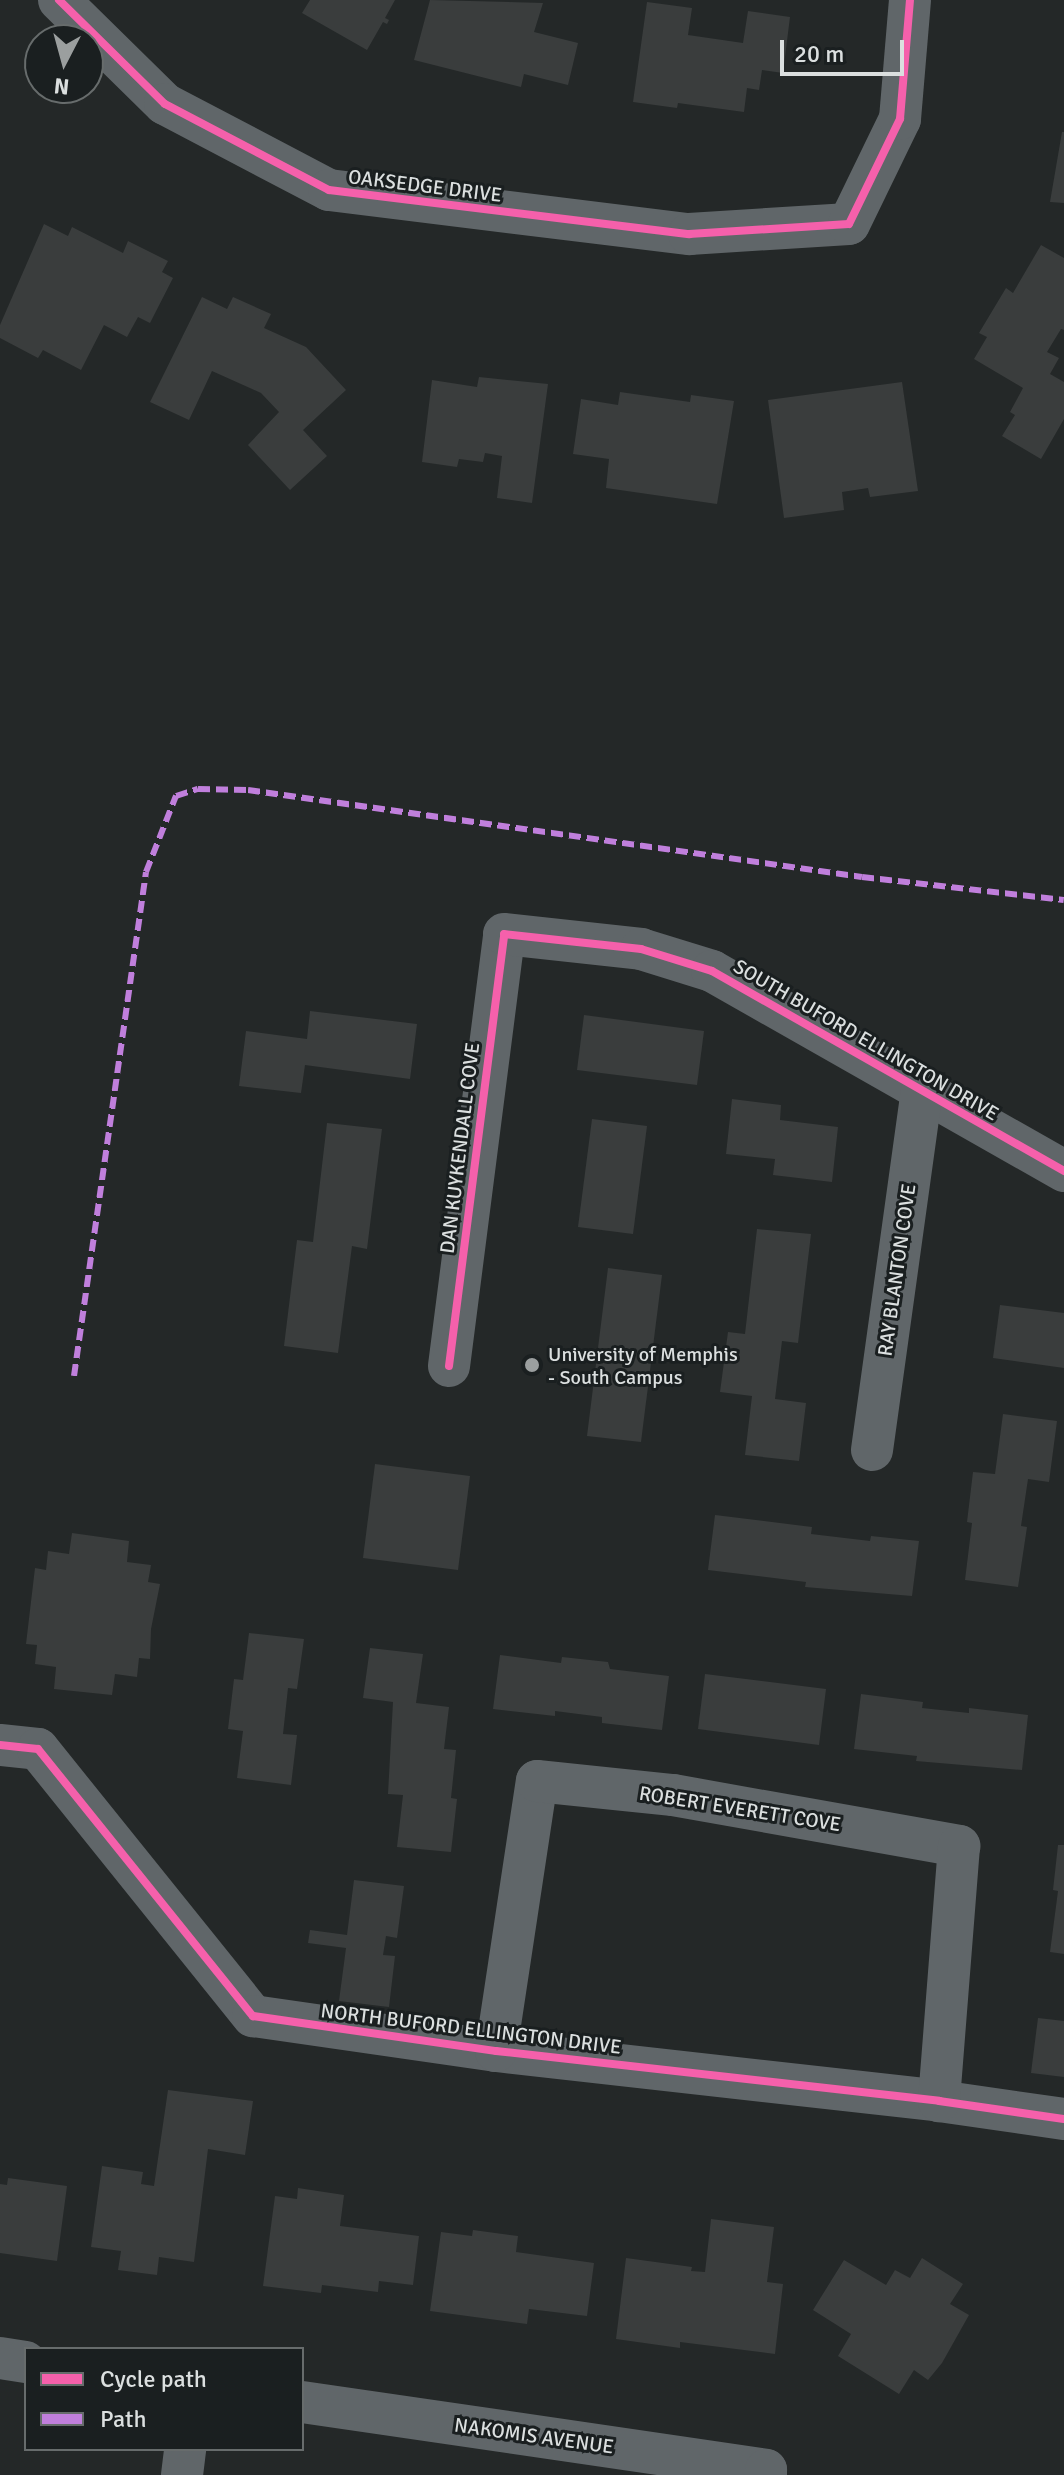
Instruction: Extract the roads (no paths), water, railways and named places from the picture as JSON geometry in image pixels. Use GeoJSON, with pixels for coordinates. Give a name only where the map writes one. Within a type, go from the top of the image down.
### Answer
{"type":"FeatureCollection","features":[{"type":"Feature","properties":{"kind":"street","name":"OAKSEDGE DRIVE"},"geometry":{"type":"LineString","coordinates":[[59,0],[165,104],[329,190],[689,234],[849,224],[900,119],[910,0]]}},
{"type":"Feature","properties":{"kind":"street","name":"SOUTH BUFORD ELLINGTON DRIVE"},"geometry":{"type":"LineString","coordinates":[[504,934],[641,949],[712,971],[1064,1171]]}},
{"type":"Feature","properties":{"kind":"street","name":"DAN KUYKENDALL COVE"},"geometry":{"type":"LineString","coordinates":[[449,1366],[504,934]]}},
{"type":"Feature","properties":{"kind":"street","name":"RAY BLANTON COVE"},"geometry":{"type":"LineString","coordinates":[[872,1450],[922,1090]]}},
{"type":"Feature","properties":{"kind":"street","name":"NORTH BUFORD ELLINGTON DRIVE"},"geometry":{"type":"LineString","coordinates":[[0,1745],[38,1749],[253,2016],[496,2051],[939,2101],[1064,2119]]}},
{"type":"Feature","properties":{"kind":"street","name":"ROBERT EVERETT COVE"},"geometry":{"type":"LineString","coordinates":[[496,2051],[537,1781],[673,1795],[959,1846],[939,2101]]}},
{"type":"Feature","properties":{"kind":"street"},"geometry":{"type":"LineString","coordinates":[[0,2358],[24,2362]]}},
{"type":"Feature","properties":{"kind":"street","name":"NAKOMIS AVENUE"},"geometry":{"type":"LineString","coordinates":[[304,2402],[766,2473]]}},
{"type":"Feature","properties":{"kind":"street"},"geometry":{"type":"LineString","coordinates":[[182,2475],[185,2451]]}},
{"type":"Feature","properties":{"kind":"place","name":"University of Memphis - South Campus"},"geometry":{"type":"Point","coordinates":[532,1365]}}]}
